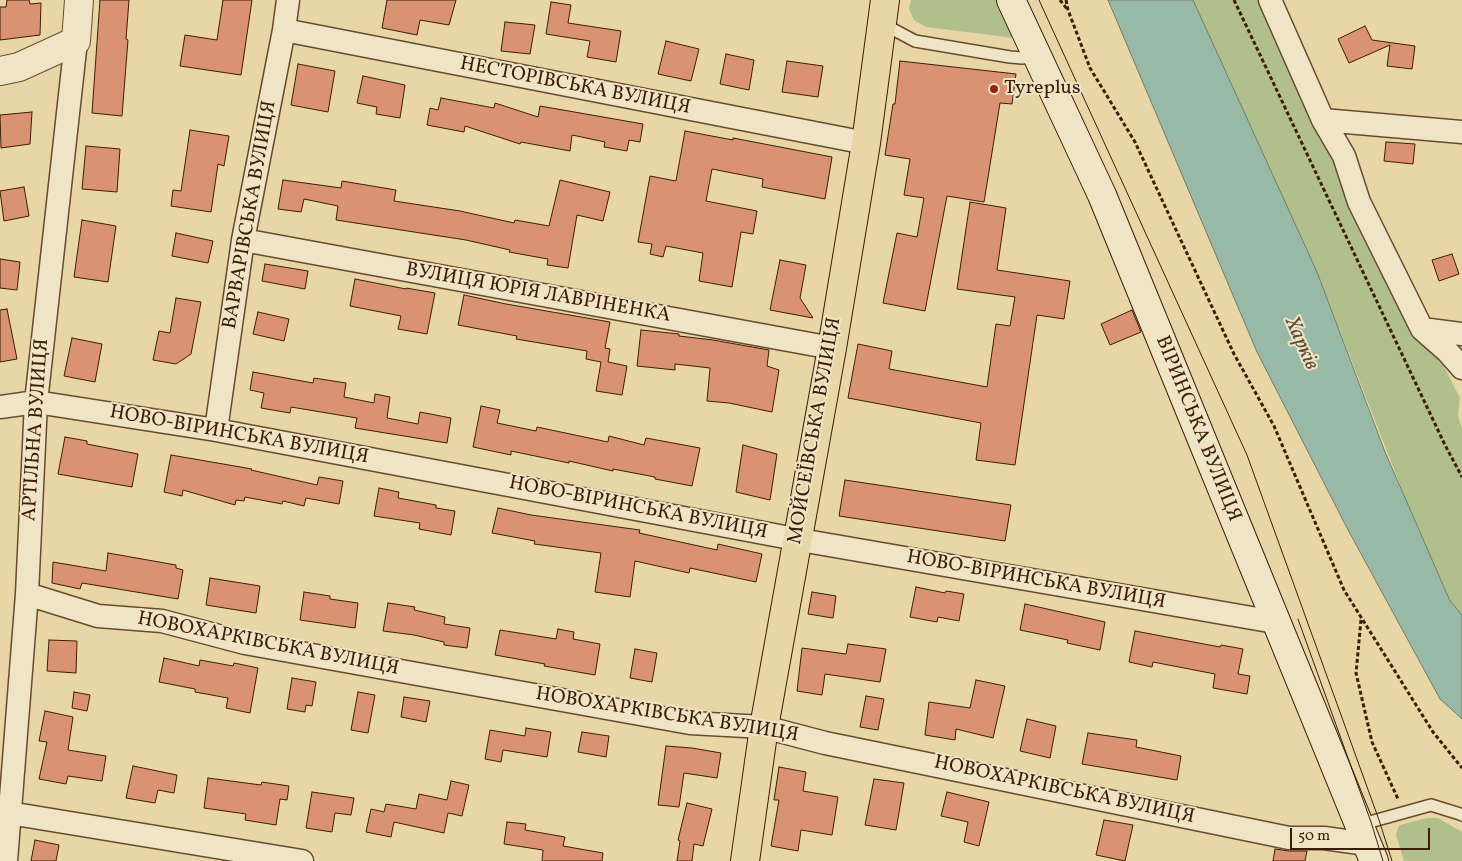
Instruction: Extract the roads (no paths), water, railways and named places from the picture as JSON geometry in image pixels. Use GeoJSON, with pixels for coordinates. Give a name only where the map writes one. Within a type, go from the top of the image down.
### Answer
{"type":"FeatureCollection","features":[{"type":"Feature","properties":{"kind":"main road","name":"АРТІЛЬНА ВУЛИЦЯ"},"geometry":{"type":"LineString","coordinates":[[76,41],[79,0]]}},
{"type":"Feature","properties":{"kind":"main road","name":"ВІРИНСЬКА ВУЛИЦЯ"},"geometry":{"type":"LineString","coordinates":[[1011,0],[1102,195],[1366,844]]}},
{"type":"Feature","properties":{"kind":"main road","name":"МОЙСЕЇВСЬКА ВУЛИЦЯ"},"geometry":{"type":"LineString","coordinates":[[745,861],[764,727],[832,348],[866,143],[884,12]]}},
{"type":"Feature","properties":{"kind":"main road"},"geometry":{"type":"LineString","coordinates":[[0,70],[19,67],[76,41]]}},
{"type":"Feature","properties":{"kind":"street","name":"ВАРВАРІВСЬКА ВУЛИЦЯ"},"geometry":{"type":"LineString","coordinates":[[216,430],[243,240],[284,30],[288,0]]}},
{"type":"Feature","properties":{"kind":"street"},"geometry":{"type":"LineString","coordinates":[[1270,0],[1323,120],[1344,156],[1359,202],[1422,329],[1448,351],[1462,368]]}},
{"type":"Feature","properties":{"kind":"street","name":"НЕСТОРІВСЬКА ВУЛИЦЯ"},"geometry":{"type":"LineString","coordinates":[[284,30],[866,143]]}},
{"type":"Feature","properties":{"kind":"street","name":"АРТІЛЬНА ВУЛИЦЯ"},"geometry":{"type":"LineString","coordinates":[[6,861],[10,812],[7,749],[27,594],[36,402],[76,41]]}},
{"type":"Feature","properties":{"kind":"street"},"geometry":{"type":"LineString","coordinates":[[1323,120],[1462,132]]}},
{"type":"Feature","properties":{"kind":"street","name":"ВУЛИЦЯ ЮРІЯ ЛАВРІНЕНКА"},"geometry":{"type":"LineString","coordinates":[[243,240],[832,348]]}},
{"type":"Feature","properties":{"kind":"street"},"geometry":{"type":"LineString","coordinates":[[1422,329],[1462,334]]}},
{"type":"Feature","properties":{"kind":"street","name":"НОВО-ВІРИНСЬКА ВУЛИЦЯ"},"geometry":{"type":"LineString","coordinates":[[0,407],[36,402],[216,430],[797,539],[1275,622]]}},
{"type":"Feature","properties":{"kind":"street","name":"НОВОХАРКІВСЬКА ВУЛИЦЯ"},"geometry":{"type":"LineString","coordinates":[[27,594],[98,616],[162,621],[245,643],[690,723],[764,727],[825,742],[1289,838],[1324,838],[1366,844]]}},
{"type":"Feature","properties":{"kind":"street"},"geometry":{"type":"LineString","coordinates":[[10,812],[302,861]]}},
{"type":"Feature","properties":{"kind":"lane"},"geometry":{"type":"LineString","coordinates":[[884,12],[915,41],[1010,57],[1038,56]]}},
{"type":"Feature","properties":{"kind":"lane"},"geometry":{"type":"LineString","coordinates":[[1366,844],[1405,813],[1431,805],[1462,816]]}},
{"type":"Feature","properties":{"kind":"water","name":"Харків"},"geometry":{"type":"Polygon","coordinates":[[[1108,0],[1193,0],[1317,272],[1385,452],[1450,601],[1462,615],[1462,719],[1440,699],[1347,528],[1257,352],[1108,0]]]}},
{"type":"Feature","properties":{"kind":"tram line"},"geometry":{"type":"LineString","coordinates":[[1039,0],[1247,455],[1379,820],[1392,861]]}},
{"type":"Feature","properties":{"kind":"tram line"},"geometry":{"type":"LineString","coordinates":[[1298,619],[1371,822],[1383,861]]}},
{"type":"Feature","properties":{"kind":"place","name":"Tyreplus"},"geometry":{"type":"Point","coordinates":[994,89]}}]}
